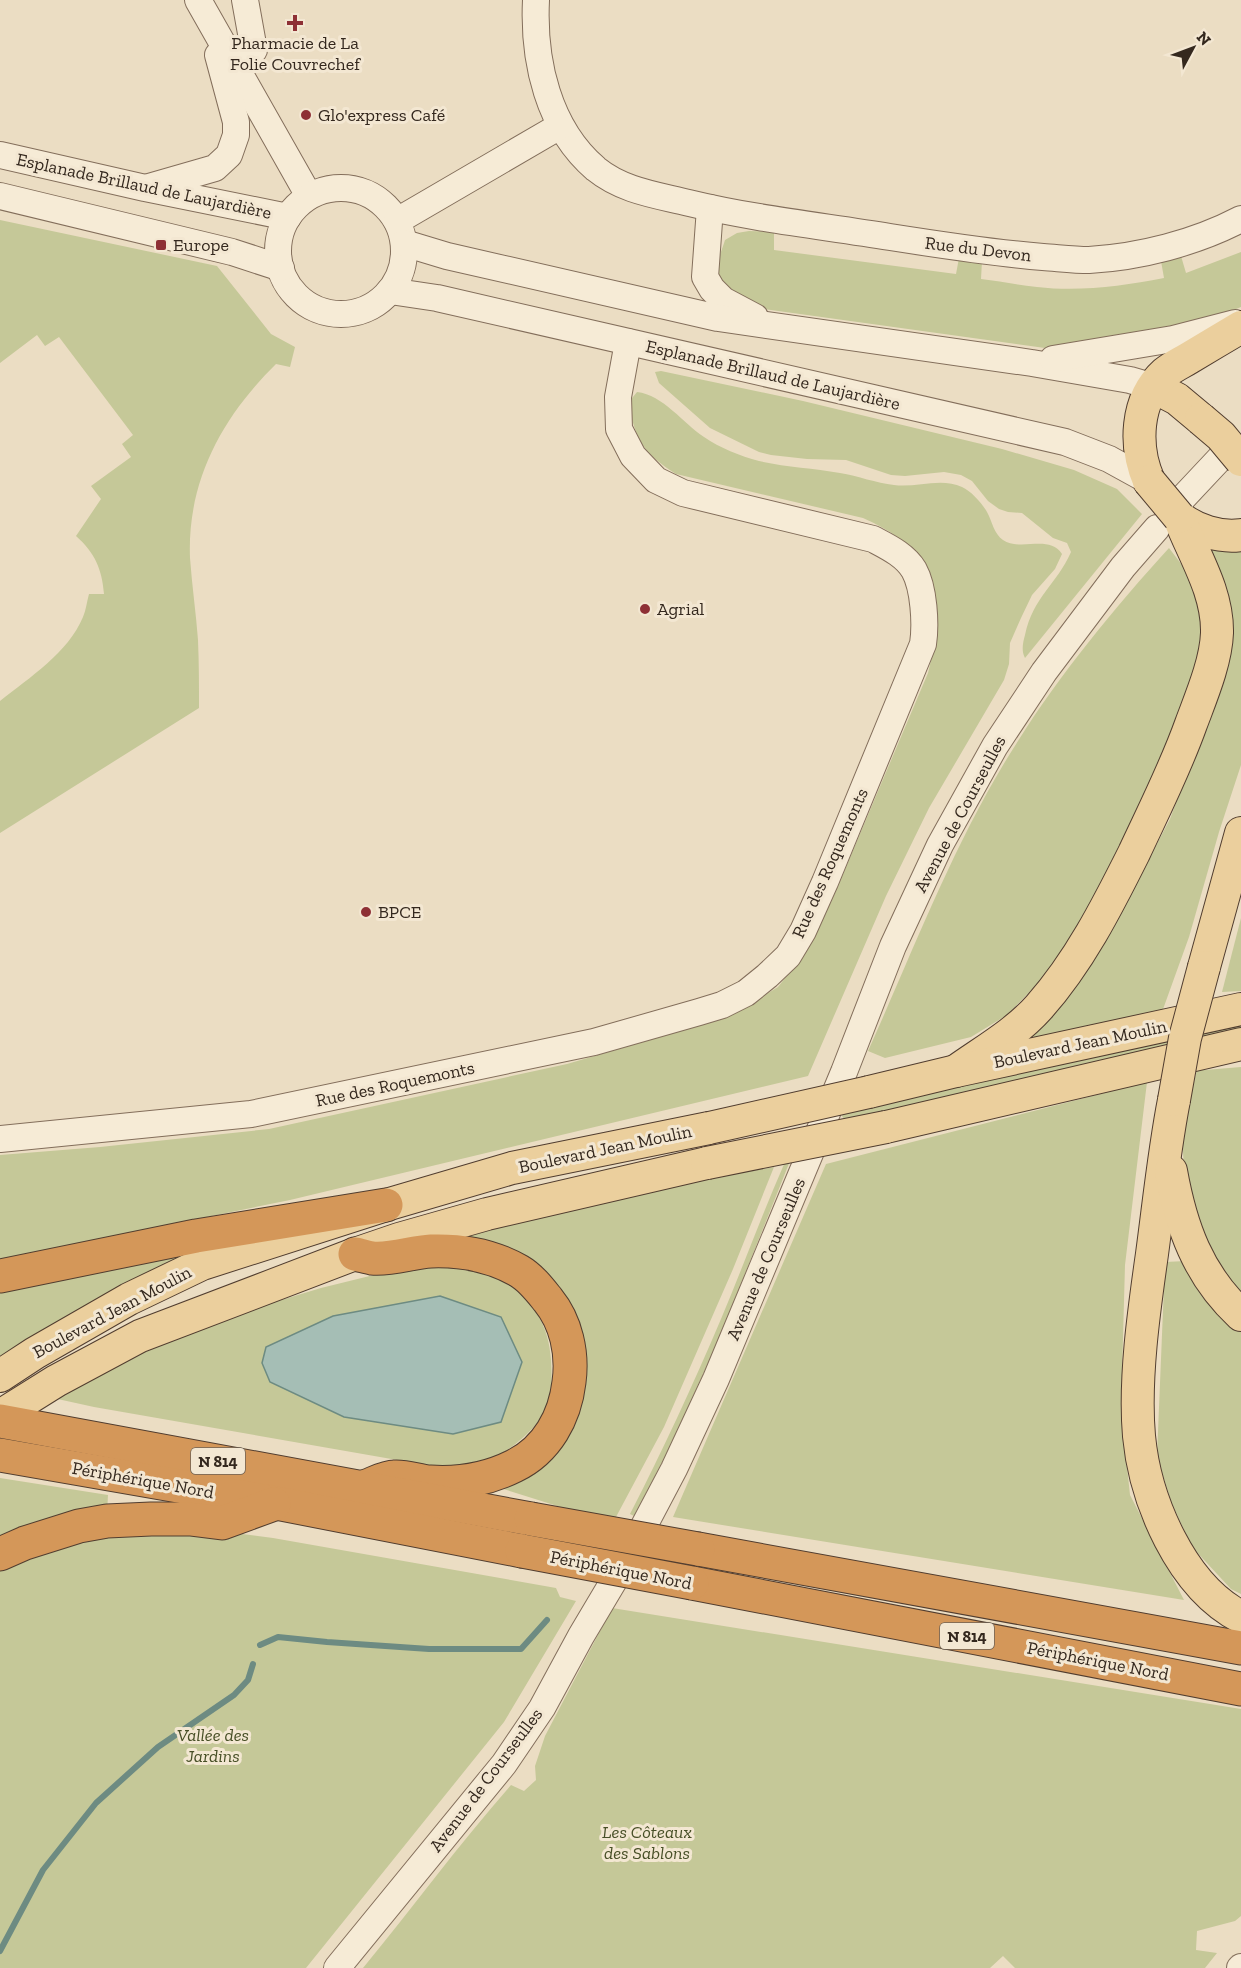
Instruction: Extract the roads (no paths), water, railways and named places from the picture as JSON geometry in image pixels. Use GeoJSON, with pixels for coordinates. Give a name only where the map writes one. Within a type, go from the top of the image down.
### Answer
{"type":"FeatureCollection","features":[{"type":"Feature","properties":{"kind":"highway"},"geometry":{"type":"LineString","coordinates":[[0,1276],[196,1236],[386,1205]]}},
{"type":"Feature","properties":{"kind":"highway"},"geometry":{"type":"LineString","coordinates":[[355,1254],[374,1258],[433,1251],[469,1253],[501,1262],[521,1272],[536,1285],[557,1311],[566,1335],[570,1378],[566,1402],[560,1418],[543,1444],[532,1455],[515,1466],[483,1479],[432,1482],[393,1476],[364,1487]]}},
{"type":"Feature","properties":{"kind":"highway","name":"Périphérique Nord"},"geometry":{"type":"LineString","coordinates":[[0,1418],[72,1434],[1241,1648]]}},
{"type":"Feature","properties":{"kind":"highway","name":"Périphérique Nord"},"geometry":{"type":"LineString","coordinates":[[0,1455],[276,1503],[1241,1689]]}},
{"type":"Feature","properties":{"kind":"highway"},"geometry":{"type":"LineString","coordinates":[[0,1554],[25,1543],[79,1526],[107,1521],[150,1519],[190,1519],[222,1523],[276,1503]]}},
{"type":"Feature","properties":{"kind":"main road"},"geometry":{"type":"LineString","coordinates":[[956,1071],[1019,1026],[1039,1007],[1069,969],[1108,905],[1175,768],[1210,669],[1217,633],[1214,607],[1206,578],[1177,520],[1144,476],[1138,433],[1144,409],[1154,387],[1166,372],[1241,327]]}},
{"type":"Feature","properties":{"kind":"main road"},"geometry":{"type":"LineString","coordinates":[[1154,387],[1177,399],[1221,436],[1233,456]]}},
{"type":"Feature","properties":{"kind":"main road"},"geometry":{"type":"LineString","coordinates":[[1177,520],[1211,533],[1241,535]]}},
{"type":"Feature","properties":{"kind":"main road"},"geometry":{"type":"LineString","coordinates":[[1241,833],[1185,1038],[1168,1131],[1145,1304],[1138,1398],[1139,1437],[1146,1474],[1161,1520],[1182,1560],[1208,1592],[1241,1617]]}},
{"type":"Feature","properties":{"kind":"main road"},"geometry":{"type":"LineString","coordinates":[[1222,905],[1241,870]]}},
{"type":"Feature","properties":{"kind":"main road","name":"Boulevard Jean Moulin"},"geometry":{"type":"LineString","coordinates":[[0,1376],[35,1353],[129,1299],[202,1264],[386,1205],[512,1168],[709,1128],[1241,1009]]}},
{"type":"Feature","properties":{"kind":"main road"},"geometry":{"type":"LineString","coordinates":[[1166,1061],[1241,1044]]}},
{"type":"Feature","properties":{"kind":"main road"},"geometry":{"type":"LineString","coordinates":[[1166,1061],[1241,1056]]}},
{"type":"Feature","properties":{"kind":"main road","name":"Boulevard Jean Moulin"},"geometry":{"type":"LineString","coordinates":[[0,1418],[56,1381],[140,1336],[399,1239],[487,1214],[707,1163],[886,1126],[1166,1061]]}},
{"type":"Feature","properties":{"kind":"main road"},"geometry":{"type":"LineString","coordinates":[[1168,1131],[1171,1170],[1178,1208],[1198,1261],[1214,1285],[1241,1315]]}},
{"type":"Feature","properties":{"kind":"street"},"geometry":{"type":"LineString","coordinates":[[198,0],[309,196]]}},
{"type":"Feature","properties":{"kind":"street"},"geometry":{"type":"LineString","coordinates":[[245,0],[254,50]]}},
{"type":"Feature","properties":{"kind":"street","name":"Rue du Devon"},"geometry":{"type":"LineString","coordinates":[[536,0],[538,55],[545,86],[560,126],[580,153],[597,170],[645,194],[710,208],[995,254],[1088,260],[1157,250],[1221,230],[1241,219]]}},
{"type":"Feature","properties":{"kind":"street"},"geometry":{"type":"LineString","coordinates":[[145,188],[215,168],[229,155],[234,145],[236,122],[217,53],[215,31]]}},
{"type":"Feature","properties":{"kind":"street"},"geometry":{"type":"LineString","coordinates":[[401,232],[560,126]]}},
{"type":"Feature","properties":{"kind":"street","name":"Esplanade Brillaud de Laujardière"},"geometry":{"type":"LineString","coordinates":[[0,155],[288,217]]}},
{"type":"Feature","properties":{"kind":"street"},"geometry":{"type":"LineString","coordinates":[[342,188],[358,190],[374,197],[387,208],[401,232],[403,266],[398,280],[377,303],[360,311],[343,314],[325,312],[309,305],[295,293],[281,268],[278,251],[281,233],[288,217],[297,205],[309,196],[325,190],[342,188]]}},
{"type":"Feature","properties":{"kind":"street"},"geometry":{"type":"LineString","coordinates":[[0,196],[232,252],[281,268]]}},
{"type":"Feature","properties":{"kind":"street"},"geometry":{"type":"LineString","coordinates":[[710,208],[705,277],[712,289],[723,300],[775,328]]}},
{"type":"Feature","properties":{"kind":"street"},"geometry":{"type":"LineString","coordinates":[[401,232],[447,256],[718,318],[775,328],[1032,363],[1130,380],[1154,387]]}},
{"type":"Feature","properties":{"kind":"street","name":"Esplanade Brillaud de Laujardière"},"geometry":{"type":"LineString","coordinates":[[390,291],[437,298],[1065,442],[1144,476]]}},
{"type":"Feature","properties":{"kind":"street"},"geometry":{"type":"LineString","coordinates":[[1032,363],[1173,339],[1241,322]]}},
{"type":"Feature","properties":{"kind":"street","name":"Rue des Roquemonts"},"geometry":{"type":"LineString","coordinates":[[0,1139],[251,1114],[594,1042],[722,1005],[746,993],[788,956],[803,931],[825,882],[923,644],[926,623],[921,596],[914,570],[895,550],[873,539],[683,493],[656,480],[633,456],[619,429],[618,397],[628,342]]}},
{"type":"Feature","properties":{"kind":"street","name":"Avenue de Courseulles"},"geometry":{"type":"LineString","coordinates":[[337,1968],[504,1764],[542,1708],[625,1562],[674,1469],[716,1379],[844,1072],[893,946],[940,845],[995,746],[1044,672],[1116,575],[1177,520],[1233,456]]}},
{"type":"Feature","properties":{"kind":"water"},"geometry":{"type":"Polygon","coordinates":[[[440,1296],[501,1317],[522,1362],[501,1422],[453,1434],[344,1417],[270,1382],[262,1363],[266,1347],[333,1316],[440,1296]]]}},
{"type":"Feature","properties":{"kind":"waterway"},"geometry":{"type":"LineString","coordinates":[[260,1645],[278,1637],[429,1649],[521,1649],[547,1620]]}},
{"type":"Feature","properties":{"kind":"waterway"},"geometry":{"type":"LineString","coordinates":[[0,1951],[43,1870],[96,1803],[158,1747],[234,1695],[248,1680],[253,1664]]}},
{"type":"Feature","properties":{"kind":"place","name":"Pharmacie de La Folie Couvrechef"},"geometry":{"type":"Point","coordinates":[295,23]}},
{"type":"Feature","properties":{"kind":"place","name":"Glo'express Café"},"geometry":{"type":"Point","coordinates":[306,115]}},
{"type":"Feature","properties":{"kind":"place","name":"Europe"},"geometry":{"type":"Point","coordinates":[161,245]}},
{"type":"Feature","properties":{"kind":"place","name":"Agrial"},"geometry":{"type":"Point","coordinates":[645,609]}},
{"type":"Feature","properties":{"kind":"place","name":"BPCE"},"geometry":{"type":"Point","coordinates":[366,912]}},
{"type":"Feature","properties":{"kind":"park label","name":"Vallée des Jardins"},"geometry":{"type":"Point","coordinates":[213,1745]}},
{"type":"Feature","properties":{"kind":"park label","name":"Les Côteaux des Sablons"},"geometry":{"type":"Point","coordinates":[647,1842]}}]}
